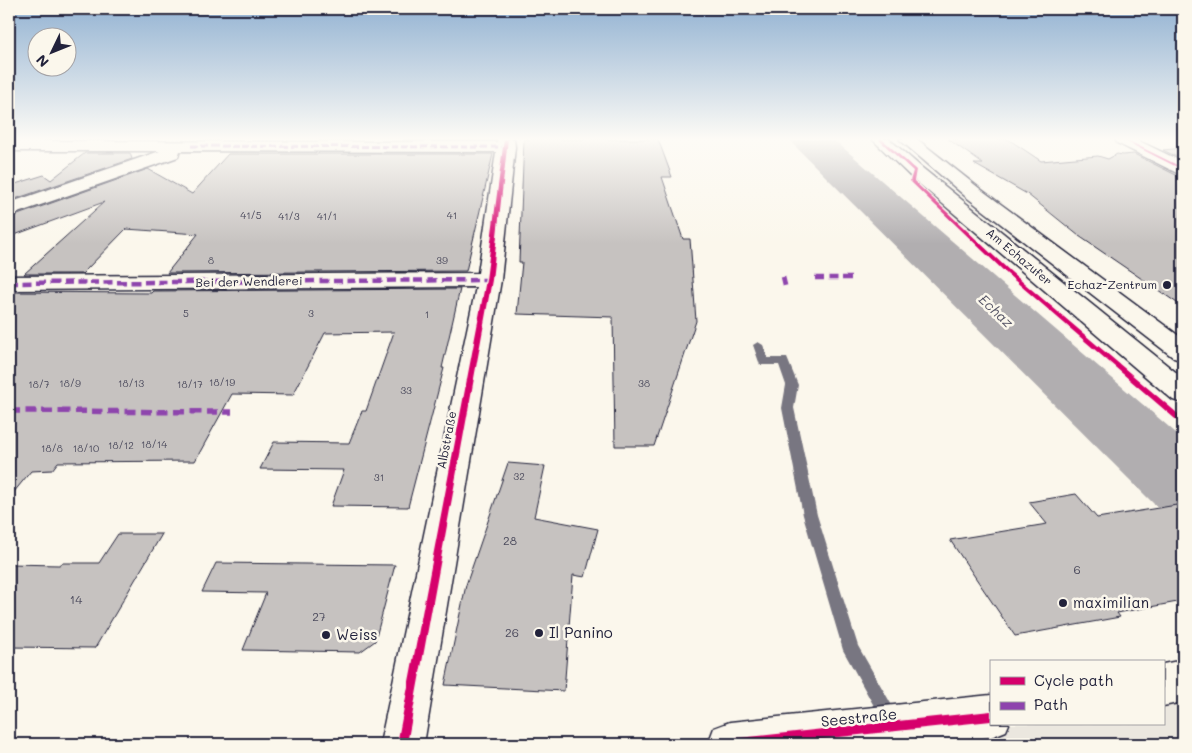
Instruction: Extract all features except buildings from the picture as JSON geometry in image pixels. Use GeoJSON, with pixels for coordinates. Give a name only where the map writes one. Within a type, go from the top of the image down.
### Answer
{"type":"FeatureCollection","features":[{"type":"Feature","properties":{"kind":"street"},"geometry":{"type":"LineString","coordinates":[[9,210],[107,174]]}},
{"type":"Feature","properties":{"kind":"street","name":"Albstraße"},"geometry":{"type":"LineString","coordinates":[[402,744],[489,280],[502,174]]}},
{"type":"Feature","properties":{"kind":"street","name":"Am Echazufer"},"geometry":{"type":"LineString","coordinates":[[919,174],[1183,393]]}},
{"type":"Feature","properties":{"kind":"street","name":"Am Echazufer"},"geometry":{"type":"LineString","coordinates":[[950,174],[979,198],[1183,352]]}},
{"type":"Feature","properties":{"kind":"street","name":"Bei der Wendlerei"},"geometry":{"type":"LineString","coordinates":[[9,283],[489,280]]}},
{"type":"Feature","properties":{"kind":"street"},"geometry":{"type":"LineString","coordinates":[[1164,685],[1183,681]]}},
{"type":"Feature","properties":{"kind":"street","name":"Seestraße"},"geometry":{"type":"LineString","coordinates":[[730,744],[973,718]]}},
{"type":"Feature","properties":{"kind":"shaded area"},"geometry":{"type":"Polygon","coordinates":[[[1183,667],[1183,744],[694,744],[990,709],[990,726],[1164,726],[1164,671],[1183,667]]]}},
{"type":"Feature","properties":{"kind":"waterway","name":"Echaz"},"geometry":{"type":"LineString","coordinates":[[848,174],[1183,484]]}},
{"type":"Feature","properties":{"kind":"waterway"},"geometry":{"type":"LineString","coordinates":[[758,345],[764,362],[783,361],[792,385],[788,408],[810,515],[851,650],[905,744]]}},
{"type":"Feature","properties":{"kind":"marked path"},"geometry":{"type":"LineString","coordinates":[[783,277],[786,289]]}},
{"type":"Feature","properties":{"kind":"marked path"},"geometry":{"type":"LineString","coordinates":[[815,278],[854,278]]}},
{"type":"Feature","properties":{"kind":"marked path"},"geometry":{"type":"LineString","coordinates":[[9,283],[489,280]]}},
{"type":"Feature","properties":{"kind":"marked path"},"geometry":{"type":"LineString","coordinates":[[9,411],[232,412]]}},
{"type":"Feature","properties":{"kind":"cycle path"},"geometry":{"type":"LineString","coordinates":[[402,744],[489,280],[502,174]]}},
{"type":"Feature","properties":{"kind":"cycle path"},"geometry":{"type":"LineString","coordinates":[[914,174],[912,181],[1009,273],[1183,422]]}},
{"type":"Feature","properties":{"kind":"cycle path"},"geometry":{"type":"LineString","coordinates":[[730,744],[990,716]]}},
{"type":"Feature","properties":{"kind":"place","name":"Echaz-Zentrum"},"geometry":{"type":"Point","coordinates":[1167,285]}},
{"type":"Feature","properties":{"kind":"place","name":"maximilian"},"geometry":{"type":"Point","coordinates":[1063,603]}},
{"type":"Feature","properties":{"kind":"place","name":"Il Panino"},"geometry":{"type":"Point","coordinates":[539,633]}},
{"type":"Feature","properties":{"kind":"place","name":"Weiss"},"geometry":{"type":"Point","coordinates":[326,635]}}]}
